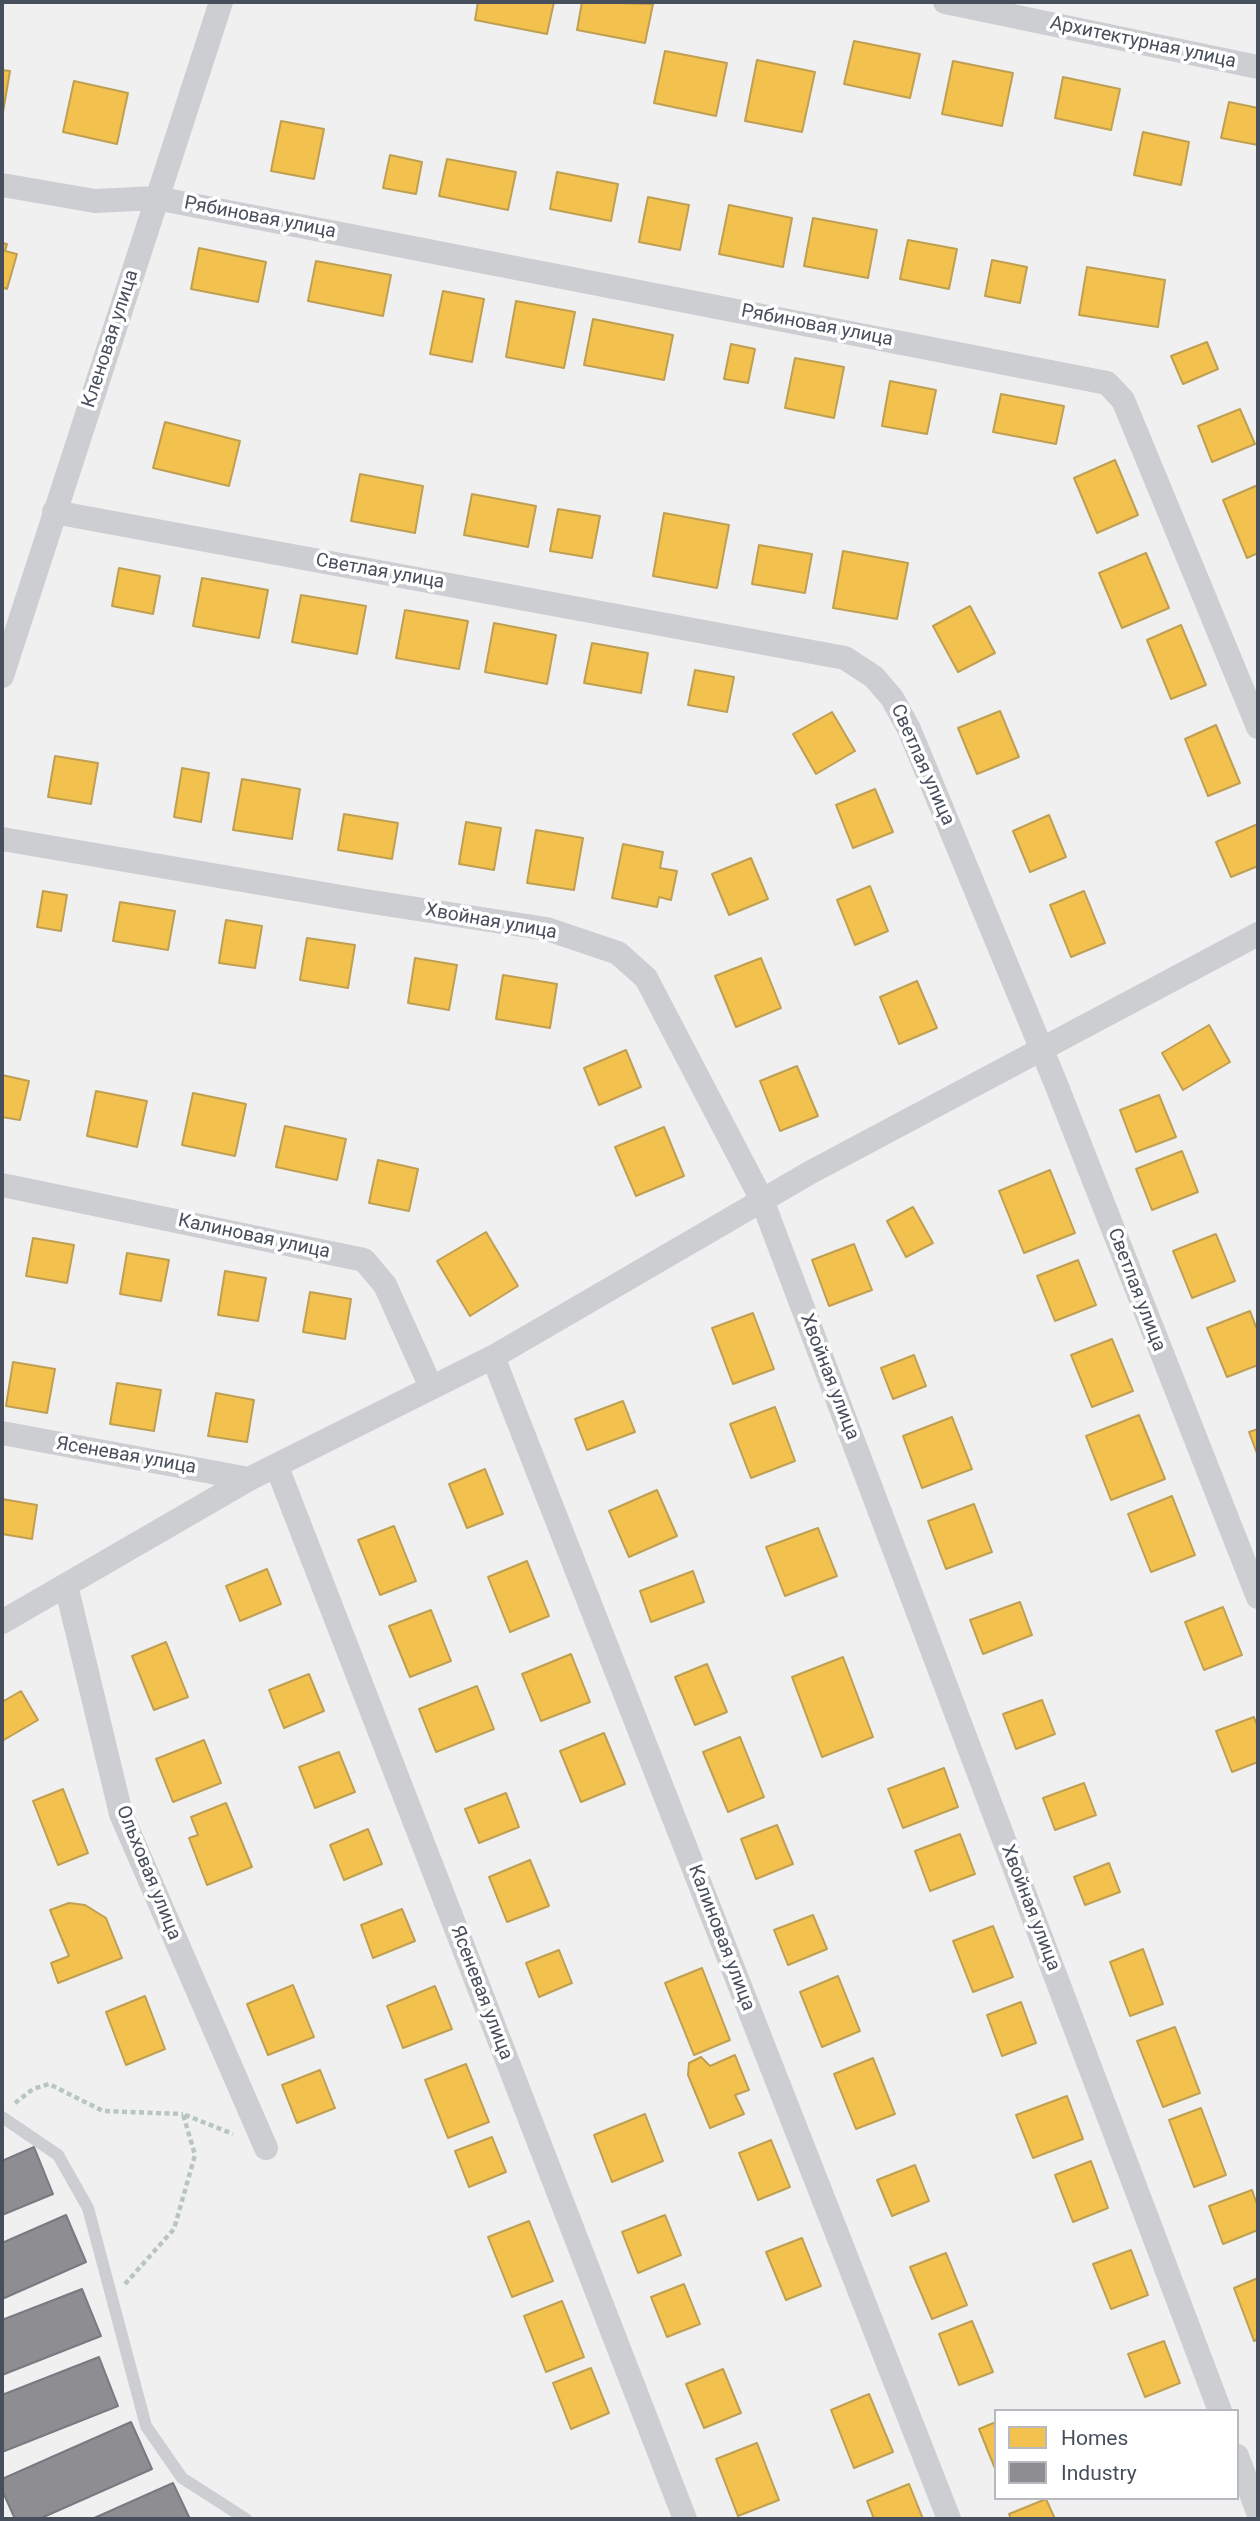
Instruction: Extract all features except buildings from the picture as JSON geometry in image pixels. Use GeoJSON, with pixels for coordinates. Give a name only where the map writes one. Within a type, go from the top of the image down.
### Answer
{"type":"FeatureCollection","features":[{"type":"Feature","properties":{"kind":"street","name":"Кленовая улица"},"geometry":{"type":"LineString","coordinates":[[3,667],[221,2]]}},
{"type":"Feature","properties":{"kind":"street","name":"Архитектурная улица"},"geometry":{"type":"LineString","coordinates":[[945,2],[1011,8],[1258,67]]}},
{"type":"Feature","properties":{"kind":"street","name":"Рябиновая улица"},"geometry":{"type":"LineString","coordinates":[[2,185],[95,201],[156,198],[1107,383],[1123,400],[1258,727]]}},
{"type":"Feature","properties":{"kind":"street","name":"Светлая улица"},"geometry":{"type":"LineString","coordinates":[[54,512],[845,658],[874,677],[892,698],[909,729],[1043,1051],[1258,1597]]}},
{"type":"Feature","properties":{"kind":"street","name":"Хвойная улица"},"geometry":{"type":"LineString","coordinates":[[2,839],[547,929],[618,953],[646,978],[762,1200],[1219,2409]]}},
{"type":"Feature","properties":{"kind":"street"},"geometry":{"type":"LineString","coordinates":[[2,1622],[250,1479],[493,1357],[762,1200],[1258,934]]}},
{"type":"Feature","properties":{"kind":"street","name":"Калиновая улица"},"geometry":{"type":"LineString","coordinates":[[2,1185],[364,1260],[385,1285],[431,1387]]}},
{"type":"Feature","properties":{"kind":"street","name":"Калиновая улица"},"geometry":{"type":"LineString","coordinates":[[493,1357],[949,2519]]}},
{"type":"Feature","properties":{"kind":"street","name":"Ясеневая улица"},"geometry":{"type":"LineString","coordinates":[[2,1433],[250,1479]]}},
{"type":"Feature","properties":{"kind":"street","name":"Ясеневая улица"},"geometry":{"type":"LineString","coordinates":[[277,1467],[685,2519]]}},
{"type":"Feature","properties":{"kind":"street","name":"Ольховая улица"},"geometry":{"type":"LineString","coordinates":[[66,1585],[121,1814],[266,2148]]}},
{"type":"Feature","properties":{"kind":"street"},"geometry":{"type":"LineString","coordinates":[[1239,2461],[1258,2512]]}},
{"type":"Feature","properties":{"kind":"lane"},"geometry":{"type":"LineString","coordinates":[[2,2117],[58,2155],[88,2208],[146,2426],[182,2478],[246,2519]]}},
{"type":"Feature","properties":{"kind":"path"},"geometry":{"type":"LineString","coordinates":[[12,2105],[33,2089],[50,2084],[103,2111],[183,2114],[266,2148]]}},
{"type":"Feature","properties":{"kind":"path"},"geometry":{"type":"LineString","coordinates":[[112,2298],[174,2229],[195,2155],[183,2114]]}}]}
